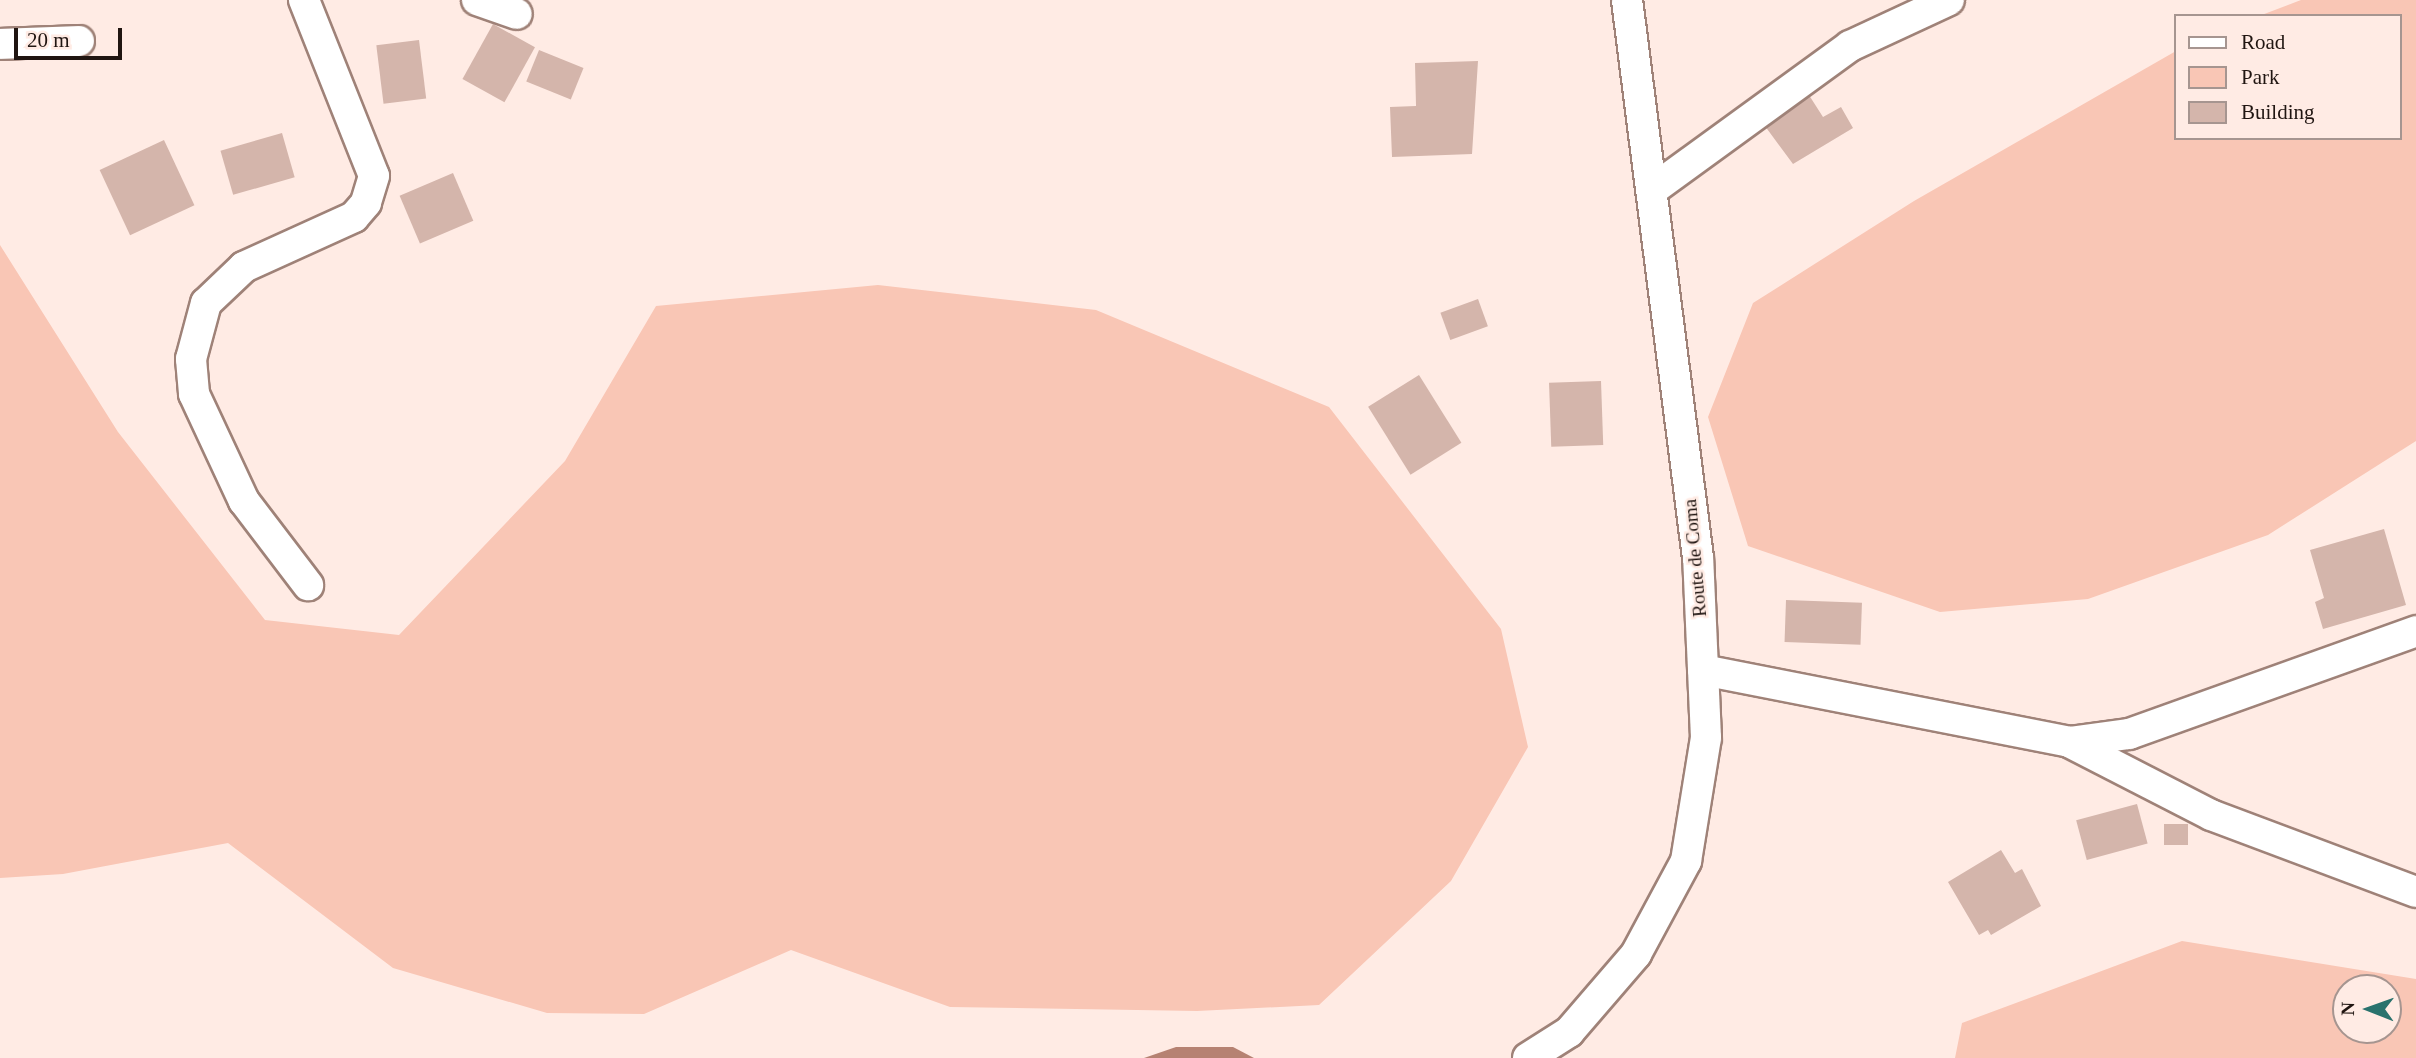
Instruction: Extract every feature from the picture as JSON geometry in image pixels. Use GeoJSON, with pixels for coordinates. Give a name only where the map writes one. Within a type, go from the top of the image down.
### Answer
{"type":"FeatureCollection","features":[{"type":"Feature","properties":{"kind":"street"},"geometry":{"type":"LineString","coordinates":[[304,0],[374,176],[366,203],[354,217],[244,267],[206,303],[191,359],[194,394],[244,501],[309,585]]}},
{"type":"Feature","properties":{"kind":"street"},"geometry":{"type":"LineString","coordinates":[[477,0],[517,14]]}},
{"type":"Feature","properties":{"kind":"street","name":"Route de Coma"},"geometry":{"type":"LineString","coordinates":[[1528,1058],[1569,1032],[1636,954],[1686,861],[1706,738],[1698,558],[1627,0]]}},
{"type":"Feature","properties":{"kind":"street"},"geometry":{"type":"LineString","coordinates":[[1652,190],[1850,46],[1949,0]]}},
{"type":"Feature","properties":{"kind":"street"},"geometry":{"type":"LineString","coordinates":[[0,44],[79,41]]}},
{"type":"Feature","properties":{"kind":"street"},"geometry":{"type":"LineString","coordinates":[[2068,742],[2129,734],[2416,631]]}},
{"type":"Feature","properties":{"kind":"street"},"geometry":{"type":"LineString","coordinates":[[1703,670],[2068,742],[2211,815],[2416,892]]}},
{"type":"Feature","properties":{"kind":"green space"},"geometry":{"type":"Polygon","coordinates":[[[2301,0],[2416,0],[2416,441],[2268,535],[2088,599],[1940,612],[1748,546],[1708,417],[1753,303],[1914,201],[2174,52],[2174,140],[2402,140],[2402,14],[2264,14],[2301,0]]]}},
{"type":"Feature","properties":{"kind":"green space"},"geometry":{"type":"Polygon","coordinates":[[[0,245],[118,432],[265,620],[399,635],[565,461],[656,306],[878,285],[1096,310],[1329,407],[1501,629],[1528,747],[1451,881],[1319,1005],[1197,1011],[950,1007],[791,950],[644,1014],[547,1013],[393,968],[228,843],[63,874],[0,878],[0,245]]]}},
{"type":"Feature","properties":{"kind":"green space"},"geometry":{"type":"Polygon","coordinates":[[[2182,941],[2385,974],[2332,974],[2332,1044],[2402,1044],[2402,977],[2416,979],[2416,1058],[1955,1058],[1962,1023],[2182,941]]]}},
{"type":"Feature","properties":{"kind":"shaded area"},"geometry":{"type":"Polygon","coordinates":[[[1176,1047],[1233,1047],[1254,1058],[1144,1058],[1176,1047]]]}},
{"type":"Feature","properties":{"kind":"building"},"geometry":{"type":"Polygon","coordinates":[[[493,24],[535,47],[504,102],[462,79],[493,24]]]}},
{"type":"Feature","properties":{"kind":"building"},"geometry":{"type":"Polygon","coordinates":[[[419,40],[426,99],[384,104],[376,45],[419,40]]]}},
{"type":"Feature","properties":{"kind":"building"},"geometry":{"type":"Polygon","coordinates":[[[539,50],[584,68],[571,100],[526,82],[539,50]]]}},
{"type":"Feature","properties":{"kind":"building"},"geometry":{"type":"Polygon","coordinates":[[[1478,61],[1472,154],[1392,157],[1390,107],[1416,106],[1415,63],[1478,61]]]}},
{"type":"Feature","properties":{"kind":"building"},"geometry":{"type":"Polygon","coordinates":[[[1807,92],[1823,117],[1841,107],[1853,128],[1793,164],[1762,122],[1807,92]]]}},
{"type":"Feature","properties":{"kind":"building"},"geometry":{"type":"Polygon","coordinates":[[[282,133],[295,177],[233,195],[220,151],[282,133]]]}},
{"type":"Feature","properties":{"kind":"building"},"geometry":{"type":"Polygon","coordinates":[[[164,140],[194,205],[130,235],[100,170],[164,140]]]}},
{"type":"Feature","properties":{"kind":"building"},"geometry":{"type":"Polygon","coordinates":[[[453,173],[473,221],[420,244],[400,196],[453,173]]]}},
{"type":"Feature","properties":{"kind":"building"},"geometry":{"type":"Polygon","coordinates":[[[1478,299],[1488,326],[1450,340],[1440,313],[1478,299]]]}},
{"type":"Feature","properties":{"kind":"building"},"geometry":{"type":"Polygon","coordinates":[[[1419,375],[1461,443],[1411,475],[1368,407],[1419,375]]]}},
{"type":"Feature","properties":{"kind":"building"},"geometry":{"type":"Polygon","coordinates":[[[1601,381],[1603,445],[1551,447],[1549,383],[1601,381]]]}},
{"type":"Feature","properties":{"kind":"building"},"geometry":{"type":"Polygon","coordinates":[[[2384,529],[2406,605],[2323,629],[2315,602],[2324,598],[2310,550],[2384,529]]]}},
{"type":"Feature","properties":{"kind":"building"},"geometry":{"type":"Polygon","coordinates":[[[1786,600],[1862,603],[1860,645],[1785,642],[1786,600]]]}},
{"type":"Feature","properties":{"kind":"building"},"geometry":{"type":"Polygon","coordinates":[[[2137,804],[2148,844],[2087,860],[2076,820],[2137,804]]]}},
{"type":"Feature","properties":{"kind":"building"},"geometry":{"type":"Polygon","coordinates":[[[2164,824],[2188,824],[2188,845],[2164,845],[2164,824]]]}},
{"type":"Feature","properties":{"kind":"building"},"geometry":{"type":"Polygon","coordinates":[[[2001,850],[2015,873],[2022,869],[2041,906],[1991,935],[1988,930],[1979,935],[1948,882],[2001,850]]]}}]}
